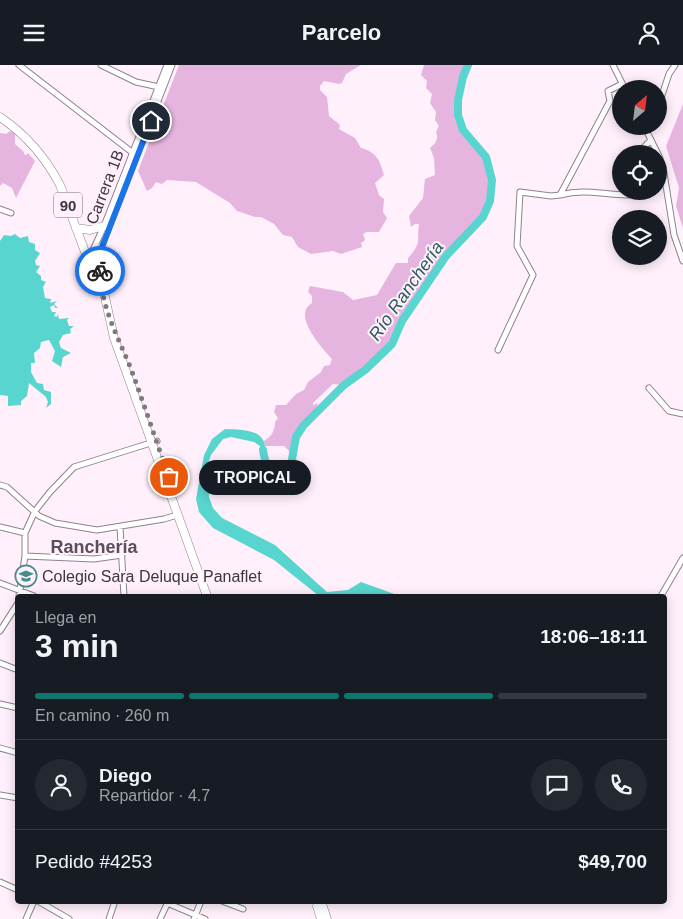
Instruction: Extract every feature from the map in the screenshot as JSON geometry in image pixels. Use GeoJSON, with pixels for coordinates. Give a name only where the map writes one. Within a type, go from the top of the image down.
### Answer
{"type":"FeatureCollection","features":[{"type":"Feature","properties":{"kind":"highway","name":"90"},"geometry":{"type":"LineString","coordinates":[[0,117],[12,125],[46,160],[60,185],[114,331],[118,336],[209,594]]}},
{"type":"Feature","properties":{"kind":"highway"},"geometry":{"type":"LineString","coordinates":[[76,228],[90,230],[104,226]]}},
{"type":"Feature","properties":{"kind":"highway"},"geometry":{"type":"LineString","coordinates":[[102,247],[100,279],[107,310]]}},
{"type":"Feature","properties":{"kind":"highway","name":"90"},"geometry":{"type":"LineString","coordinates":[[154,441],[177,515],[209,594]]}},
{"type":"Feature","properties":{"kind":"highway"},"geometry":{"type":"LineString","coordinates":[[316,904],[321,919]]}},
{"type":"Feature","properties":{"kind":"highway"},"geometry":{"type":"LineString","coordinates":[[322,904],[327,919]]}},
{"type":"Feature","properties":{"kind":"street"},"geometry":{"type":"LineString","coordinates":[[19,65],[132,153],[138,155]]}},
{"type":"Feature","properties":{"kind":"street"},"geometry":{"type":"LineString","coordinates":[[101,65],[136,83],[161,87]]}},
{"type":"Feature","properties":{"kind":"street","name":"Carrera 1B"},"geometry":{"type":"LineString","coordinates":[[92,272],[138,155],[167,65]]}},
{"type":"Feature","properties":{"kind":"street","name":"Carrera 1B"},"geometry":{"type":"LineString","coordinates":[[88,261],[104,226],[132,153],[172,65]]}},
{"type":"Feature","properties":{"kind":"street"},"geometry":{"type":"LineString","coordinates":[[613,65],[621,80]]}},
{"type":"Feature","properties":{"kind":"street"},"geometry":{"type":"LineString","coordinates":[[667,80],[675,65]]}},
{"type":"Feature","properties":{"kind":"street"},"geometry":{"type":"LineString","coordinates":[[560,195],[610,101],[608,91],[612,90]]}},
{"type":"Feature","properties":{"kind":"street"},"geometry":{"type":"LineString","coordinates":[[649,135],[653,145]]}},
{"type":"Feature","properties":{"kind":"street"},"geometry":{"type":"LineString","coordinates":[[646,145],[651,140]]}},
{"type":"Feature","properties":{"kind":"street"},"geometry":{"type":"LineString","coordinates":[[667,187],[674,235],[683,261]]}},
{"type":"Feature","properties":{"kind":"street"},"geometry":{"type":"LineString","coordinates":[[498,350],[533,275],[517,246],[520,192],[550,196],[575,191],[612,193]]}},
{"type":"Feature","properties":{"kind":"street"},"geometry":{"type":"LineString","coordinates":[[0,209],[11,213]]}},
{"type":"Feature","properties":{"kind":"street"},"geometry":{"type":"LineString","coordinates":[[649,388],[669,411],[683,414]]}},
{"type":"Feature","properties":{"kind":"street"},"geometry":{"type":"LineString","coordinates":[[0,583],[20,593],[25,555],[25,533],[36,511],[50,492],[74,467],[154,441]]}},
{"type":"Feature","properties":{"kind":"street"},"geometry":{"type":"LineString","coordinates":[[0,485],[8,487],[36,511],[39,516],[56,523],[97,530],[164,519],[177,515]]}},
{"type":"Feature","properties":{"kind":"street"},"geometry":{"type":"LineString","coordinates":[[0,527],[25,533]]}},
{"type":"Feature","properties":{"kind":"street"},"geometry":{"type":"LineString","coordinates":[[120,527],[124,594]]}},
{"type":"Feature","properties":{"kind":"street"},"geometry":{"type":"LineString","coordinates":[[25,555],[94,559],[122,555]]}},
{"type":"Feature","properties":{"kind":"street"},"geometry":{"type":"LineString","coordinates":[[662,594],[683,558]]}},
{"type":"Feature","properties":{"kind":"street"},"geometry":{"type":"LineString","coordinates":[[0,631],[15,608]]}},
{"type":"Feature","properties":{"kind":"street"},"geometry":{"type":"LineString","coordinates":[[0,663],[15,669]]}},
{"type":"Feature","properties":{"kind":"street"},"geometry":{"type":"LineString","coordinates":[[0,703],[15,707]]}},
{"type":"Feature","properties":{"kind":"street"},"geometry":{"type":"LineString","coordinates":[[0,748],[15,752]]}},
{"type":"Feature","properties":{"kind":"street"},"geometry":{"type":"LineString","coordinates":[[0,795],[15,798]]}},
{"type":"Feature","properties":{"kind":"street"},"geometry":{"type":"LineString","coordinates":[[0,881],[15,888]]}},
{"type":"Feature","properties":{"kind":"street"},"geometry":{"type":"LineString","coordinates":[[26,919],[33,904]]}},
{"type":"Feature","properties":{"kind":"street"},"geometry":{"type":"LineString","coordinates":[[43,904],[69,919]]}},
{"type":"Feature","properties":{"kind":"street"},"geometry":{"type":"LineString","coordinates":[[109,919],[114,904]]}},
{"type":"Feature","properties":{"kind":"street"},"geometry":{"type":"LineString","coordinates":[[160,919],[167,904]]}},
{"type":"Feature","properties":{"kind":"street"},"geometry":{"type":"LineString","coordinates":[[172,904],[195,917],[205,919]]}},
{"type":"Feature","properties":{"kind":"street"},"geometry":{"type":"LineString","coordinates":[[195,917],[200,904]]}},
{"type":"Feature","properties":{"kind":"street"},"geometry":{"type":"LineString","coordinates":[[230,904],[242,909]]}},
{"type":"Feature","properties":{"kind":"shaded area"},"geometry":{"type":"Polygon","coordinates":[[[179,65],[361,65],[346,74],[342,83],[324,81],[320,86],[320,90],[327,97],[329,116],[340,125],[339,129],[355,138],[361,148],[371,152],[381,165],[384,175],[375,183],[379,195],[384,199],[383,212],[387,218],[379,232],[363,234],[365,240],[361,243],[362,247],[341,254],[333,251],[311,254],[298,247],[292,237],[283,235],[274,224],[261,217],[237,211],[230,203],[196,182],[167,180],[162,184],[156,182],[147,191],[138,171],[179,65]]]}},
{"type":"Feature","properties":{"kind":"shaded area"},"geometry":{"type":"Polygon","coordinates":[[[424,65],[468,65],[463,77],[458,115],[463,130],[486,157],[492,180],[490,201],[483,217],[446,256],[428,284],[415,299],[403,319],[392,344],[365,370],[344,385],[333,384],[313,403],[313,405],[318,403],[316,409],[297,430],[294,456],[284,446],[265,446],[264,441],[272,433],[278,418],[274,412],[276,405],[286,405],[296,394],[304,390],[308,382],[321,372],[324,366],[330,365],[332,359],[316,340],[307,323],[306,308],[312,303],[312,296],[308,292],[310,286],[343,292],[353,300],[377,295],[396,263],[408,263],[408,258],[417,245],[419,224],[411,227],[409,216],[423,198],[425,179],[435,175],[434,158],[430,148],[436,141],[436,132],[439,126],[435,120],[436,112],[430,103],[432,94],[426,88],[427,81],[421,75],[424,65]]]}},
{"type":"Feature","properties":{"kind":"shaded area"},"geometry":{"type":"Polygon","coordinates":[[[683,104],[683,228],[676,206],[679,188],[666,145],[683,104]]]}},
{"type":"Feature","properties":{"kind":"shaded area"},"geometry":{"type":"Polygon","coordinates":[[[10,131],[15,133],[15,144],[24,154],[28,153],[35,161],[16,198],[12,188],[3,183],[0,186],[0,133],[6,134],[10,131]]]}},
{"type":"Feature","properties":{"kind":"shaded area"},"geometry":{"type":"Polygon","coordinates":[[[15,234],[20,238],[28,236],[29,242],[35,244],[35,250],[40,253],[35,261],[36,265],[40,266],[36,272],[41,276],[41,280],[46,282],[43,287],[45,298],[51,299],[50,303],[57,301],[54,304],[58,308],[55,308],[54,305],[50,307],[52,312],[56,312],[54,316],[57,317],[58,314],[59,319],[69,318],[67,320],[69,326],[74,326],[70,329],[71,333],[63,335],[59,342],[61,348],[71,353],[63,357],[61,367],[52,361],[55,351],[49,340],[41,342],[40,348],[34,353],[35,363],[31,363],[31,372],[37,383],[43,384],[44,390],[51,392],[51,404],[46,408],[48,402],[46,397],[29,383],[27,396],[21,401],[21,405],[8,406],[8,396],[0,395],[0,241],[4,235],[11,236],[15,234]]]}},
{"type":"Feature","properties":{"kind":"shaded area"},"geometry":{"type":"Polygon","coordinates":[[[225,429],[249,431],[261,437],[265,449],[264,459],[260,446],[254,442],[231,437],[223,439],[211,455],[208,464],[209,497],[213,508],[222,518],[275,545],[327,592],[348,590],[361,582],[394,594],[316,594],[274,560],[213,528],[199,512],[196,499],[204,455],[212,439],[225,429]]]}},
{"type":"Feature","properties":{"kind":"waterway","name":"Río Ranchería"},"geometry":{"type":"LineString","coordinates":[[263,450],[269,468],[279,475],[285,473],[291,465],[296,437],[303,426],[344,385],[365,370],[392,344],[402,321],[446,256],[483,217],[490,201],[492,180],[486,157],[463,130],[458,115],[458,100],[463,77],[468,65]]}},
{"type":"Feature","properties":{"kind":"way so far"},"geometry":{"type":"LineString","coordinates":[[100,271],[103,295],[112,327],[118,336],[169,477]]}},
{"type":"Feature","properties":{"kind":"place","name":"TROPICAL"},"geometry":{"type":"Point","coordinates":[169,477]}},
{"type":"Feature","properties":{"kind":"place","name":"Colegio Sara Deluque Panaflet"},"geometry":{"type":"Point","coordinates":[26,576]}},
{"type":"Feature","properties":{"kind":"district","name":"Ranchería"},"geometry":{"type":"Point","coordinates":[94,547]}},
{"type":"Feature","properties":{"kind":"route"},"geometry":{"type":"LineString","coordinates":[[100,271],[102,247],[151,121]]}}]}
